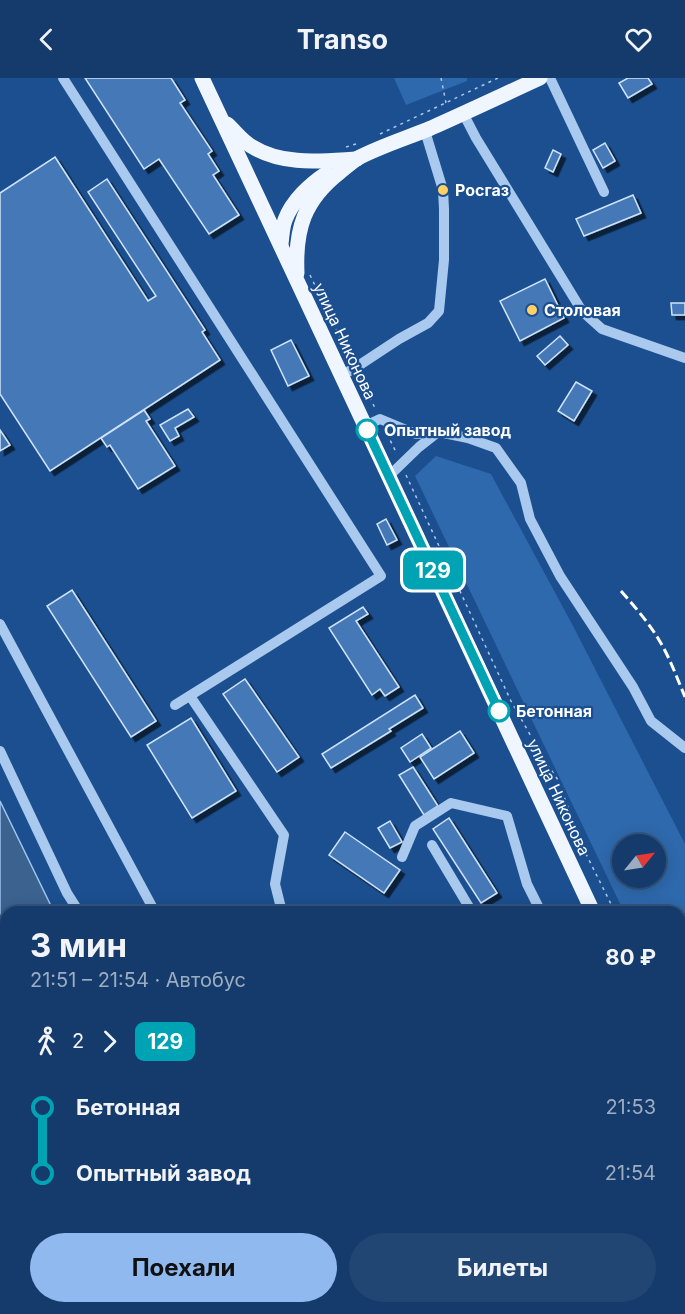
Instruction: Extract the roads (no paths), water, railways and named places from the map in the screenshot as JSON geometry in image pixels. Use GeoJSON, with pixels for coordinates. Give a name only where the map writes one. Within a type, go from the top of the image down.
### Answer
{"type":"FeatureCollection","features":[{"type":"Feature","properties":{"kind":"main road","name":"улица Никонова"},"geometry":{"type":"LineString","coordinates":[[202,78],[281,244],[302,273],[349,372],[365,426],[590,906]]}},
{"type":"Feature","properties":{"kind":"main road"},"geometry":{"type":"LineString","coordinates":[[281,244],[285,221],[294,204],[306,189],[325,174],[540,78]]}},
{"type":"Feature","properties":{"kind":"main road"},"geometry":{"type":"LineString","coordinates":[[221,118],[251,146],[274,157],[301,162],[357,159]]}},
{"type":"Feature","properties":{"kind":"main road"},"geometry":{"type":"LineString","coordinates":[[235,148],[256,160],[278,168],[300,170],[321,169],[357,159]]}},
{"type":"Feature","properties":{"kind":"main road"},"geometry":{"type":"LineString","coordinates":[[302,273],[296,253],[299,231],[306,210],[326,185],[357,159]]}},
{"type":"Feature","properties":{"kind":"street"},"geometry":{"type":"LineString","coordinates":[[63,78],[381,576],[175,705]]}},
{"type":"Feature","properties":{"kind":"street"},"geometry":{"type":"LineString","coordinates":[[550,78],[603,192]]}},
{"type":"Feature","properties":{"kind":"street"},"geometry":{"type":"LineString","coordinates":[[463,113],[582,311],[602,329],[685,358]]}},
{"type":"Feature","properties":{"kind":"street"},"geometry":{"type":"LineString","coordinates":[[349,372],[428,323],[439,311],[444,260],[444,199],[425,131]]}},
{"type":"Feature","properties":{"kind":"street"},"geometry":{"type":"LineString","coordinates":[[365,426],[380,419],[416,434],[439,432],[468,438],[496,448],[521,483],[530,519],[560,576],[633,687],[651,721],[685,748]]}},
{"type":"Feature","properties":{"kind":"street"},"geometry":{"type":"LineString","coordinates":[[389,476],[418,447],[439,432]]}},
{"type":"Feature","properties":{"kind":"street"},"geometry":{"type":"LineString","coordinates":[[0,624],[152,906]]}},
{"type":"Feature","properties":{"kind":"street"},"geometry":{"type":"LineString","coordinates":[[190,696],[284,835],[275,884],[280,906]]}},
{"type":"Feature","properties":{"kind":"street"},"geometry":{"type":"LineString","coordinates":[[0,751],[75,906]]}},
{"type":"Feature","properties":{"kind":"street"},"geometry":{"type":"LineString","coordinates":[[402,857],[415,826],[451,803],[507,816],[527,884],[538,906]]}},
{"type":"Feature","properties":{"kind":"street"},"geometry":{"type":"LineString","coordinates":[[432,845],[468,906]]}},
{"type":"Feature","properties":{"kind":"railway"},"geometry":{"type":"LineString","coordinates":[[621,591],[659,640],[685,697]]}},
{"type":"Feature","properties":{"kind":"place","name":"Росгаз"},"geometry":{"type":"Point","coordinates":[443,190]}},
{"type":"Feature","properties":{"kind":"place","name":"Столовая"},"geometry":{"type":"Point","coordinates":[532,310]}},
{"type":"Feature","properties":{"kind":"place","name":"Опытный завод"},"geometry":{"type":"Point","coordinates":[367,430]}},
{"type":"Feature","properties":{"kind":"place","name":"Бетонная"},"geometry":{"type":"Point","coordinates":[499,711]}}]}
